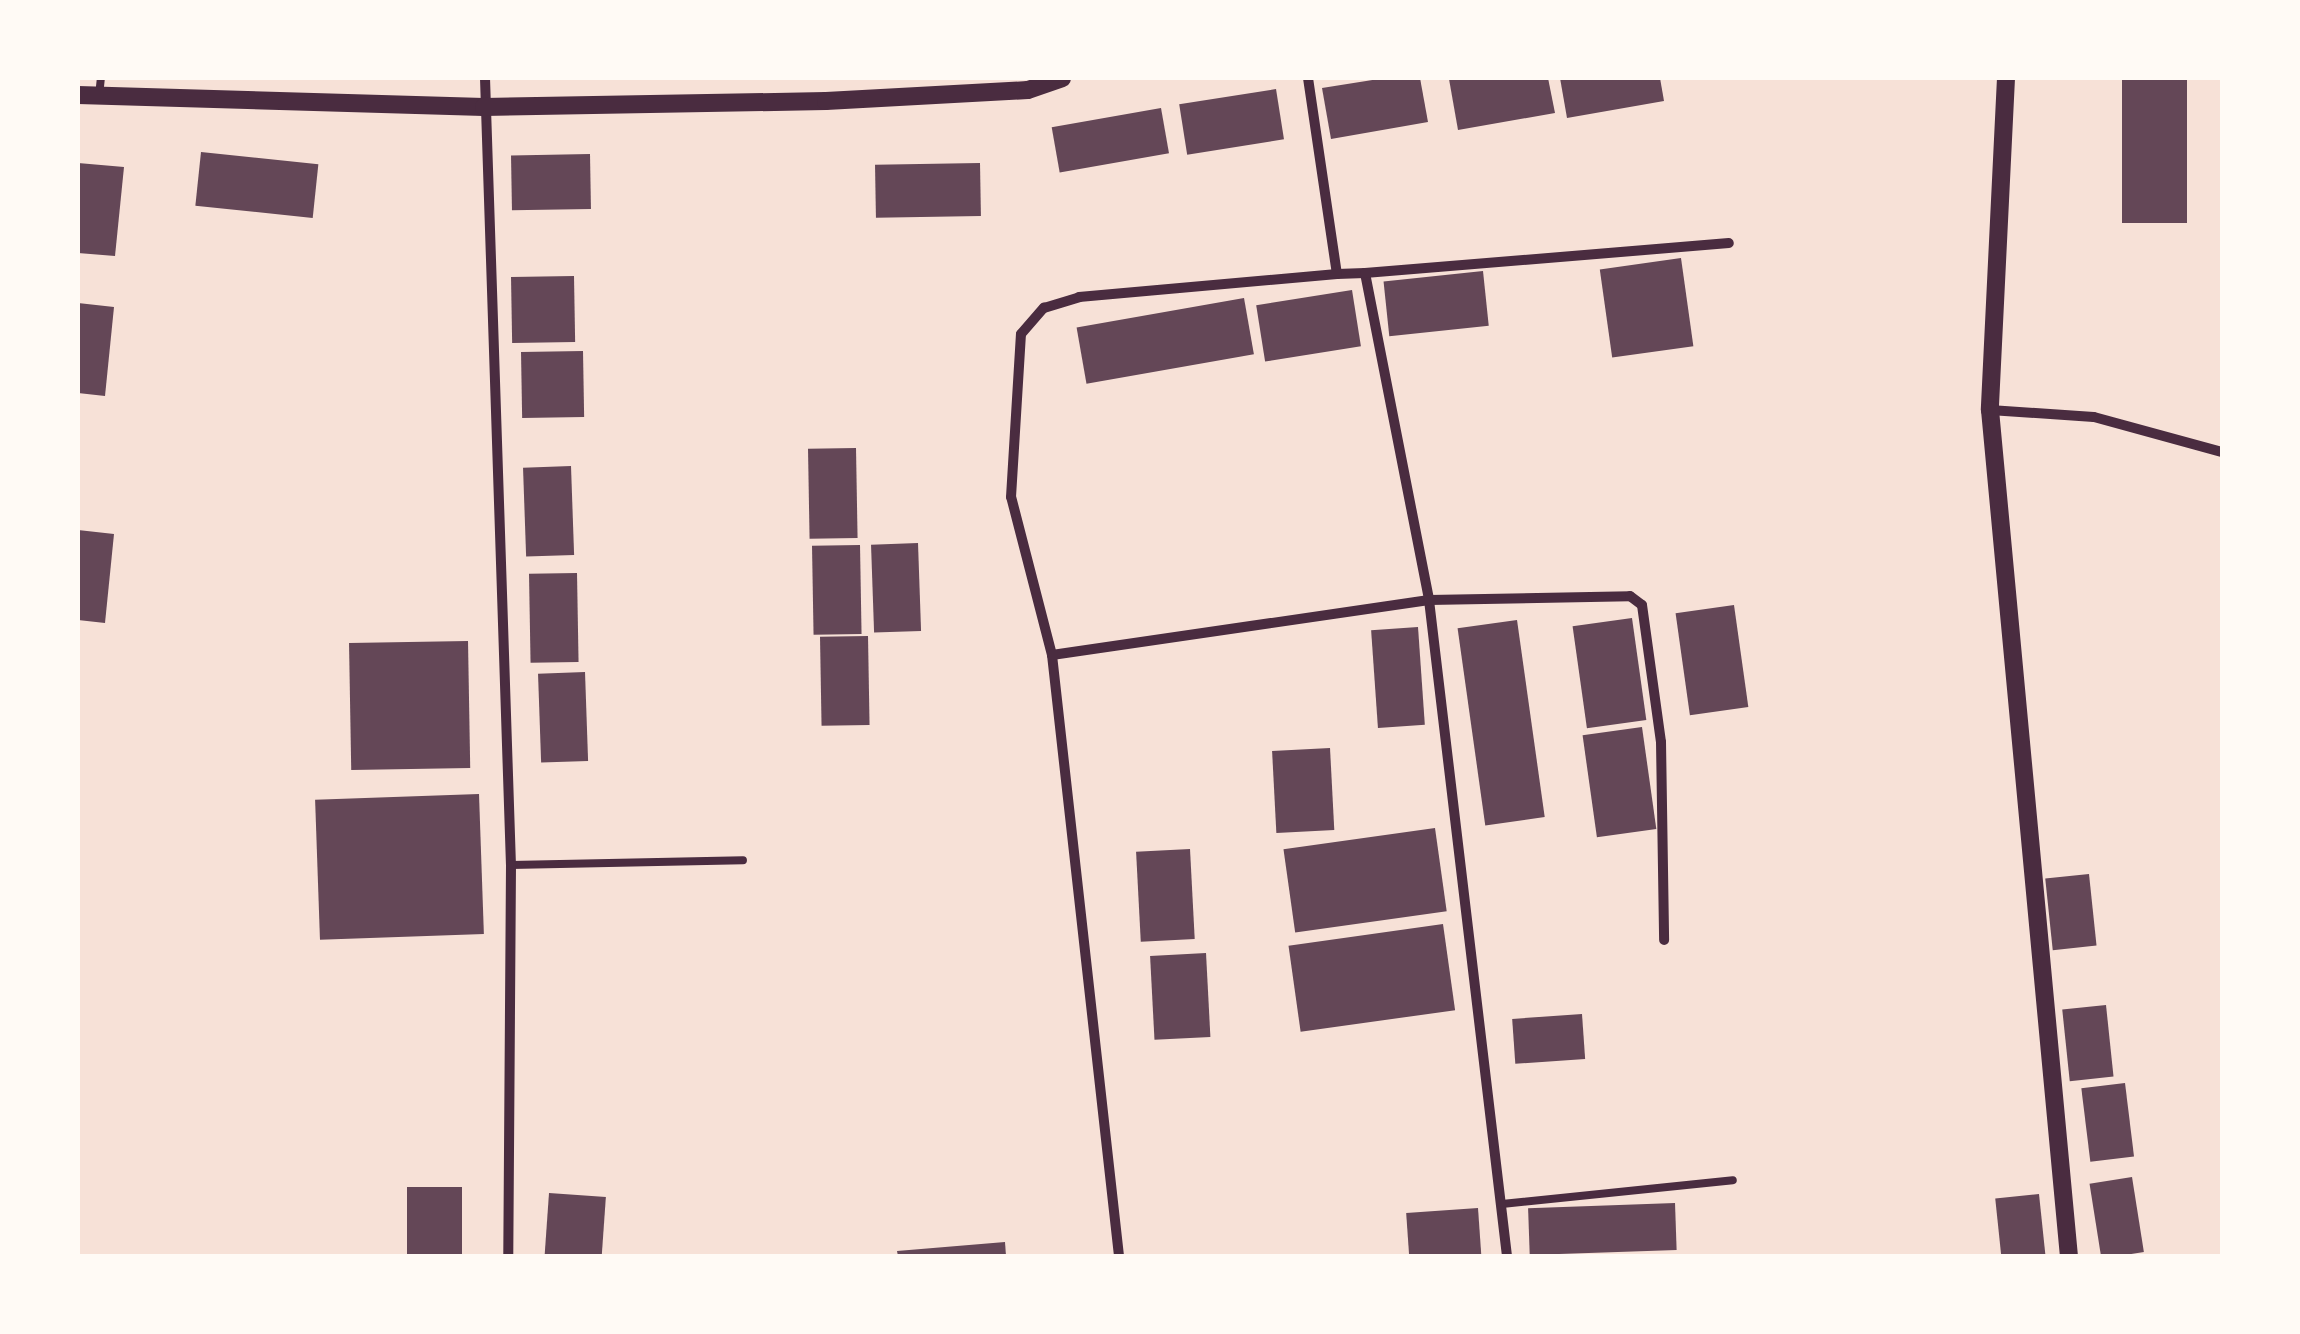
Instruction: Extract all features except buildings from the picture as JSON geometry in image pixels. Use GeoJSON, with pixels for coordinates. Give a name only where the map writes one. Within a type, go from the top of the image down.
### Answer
{"type":"FeatureCollection","features":[{"type":"Feature","properties":{"kind":"street"},"geometry":{"type":"LineString","coordinates":[[485,78],[511,865],[508,1256]]}},
{"type":"Feature","properties":{"kind":"street"},"geometry":{"type":"LineString","coordinates":[[78,95],[100,86],[484,108],[826,101],[1028,90],[1062,78]]}},
{"type":"Feature","properties":{"kind":"street"},"geometry":{"type":"LineString","coordinates":[[1308,78],[1337,274]]}},
{"type":"Feature","properties":{"kind":"street"},"geometry":{"type":"LineString","coordinates":[[2006,78],[1990,410],[2068,1256]]}},
{"type":"Feature","properties":{"kind":"street"},"geometry":{"type":"LineString","coordinates":[[1119,1256],[1052,655],[1011,496],[1022,334],[1044,308],[1080,296],[1729,243]]}},
{"type":"Feature","properties":{"kind":"street"},"geometry":{"type":"LineString","coordinates":[[1365,273],[1430,600],[1507,1256]]}},
{"type":"Feature","properties":{"kind":"street"},"geometry":{"type":"LineString","coordinates":[[1990,410],[2094,418],[2222,452]]}},
{"type":"Feature","properties":{"kind":"street"},"geometry":{"type":"LineString","coordinates":[[1052,655],[1430,600],[1611,591],[1642,605],[1661,742],[1664,940]]}},
{"type":"Feature","properties":{"kind":"lane"},"geometry":{"type":"LineString","coordinates":[[511,865],[744,860]]}},
{"type":"Feature","properties":{"kind":"lane"},"geometry":{"type":"LineString","coordinates":[[1502,1204],[1733,1180]]}}]}
